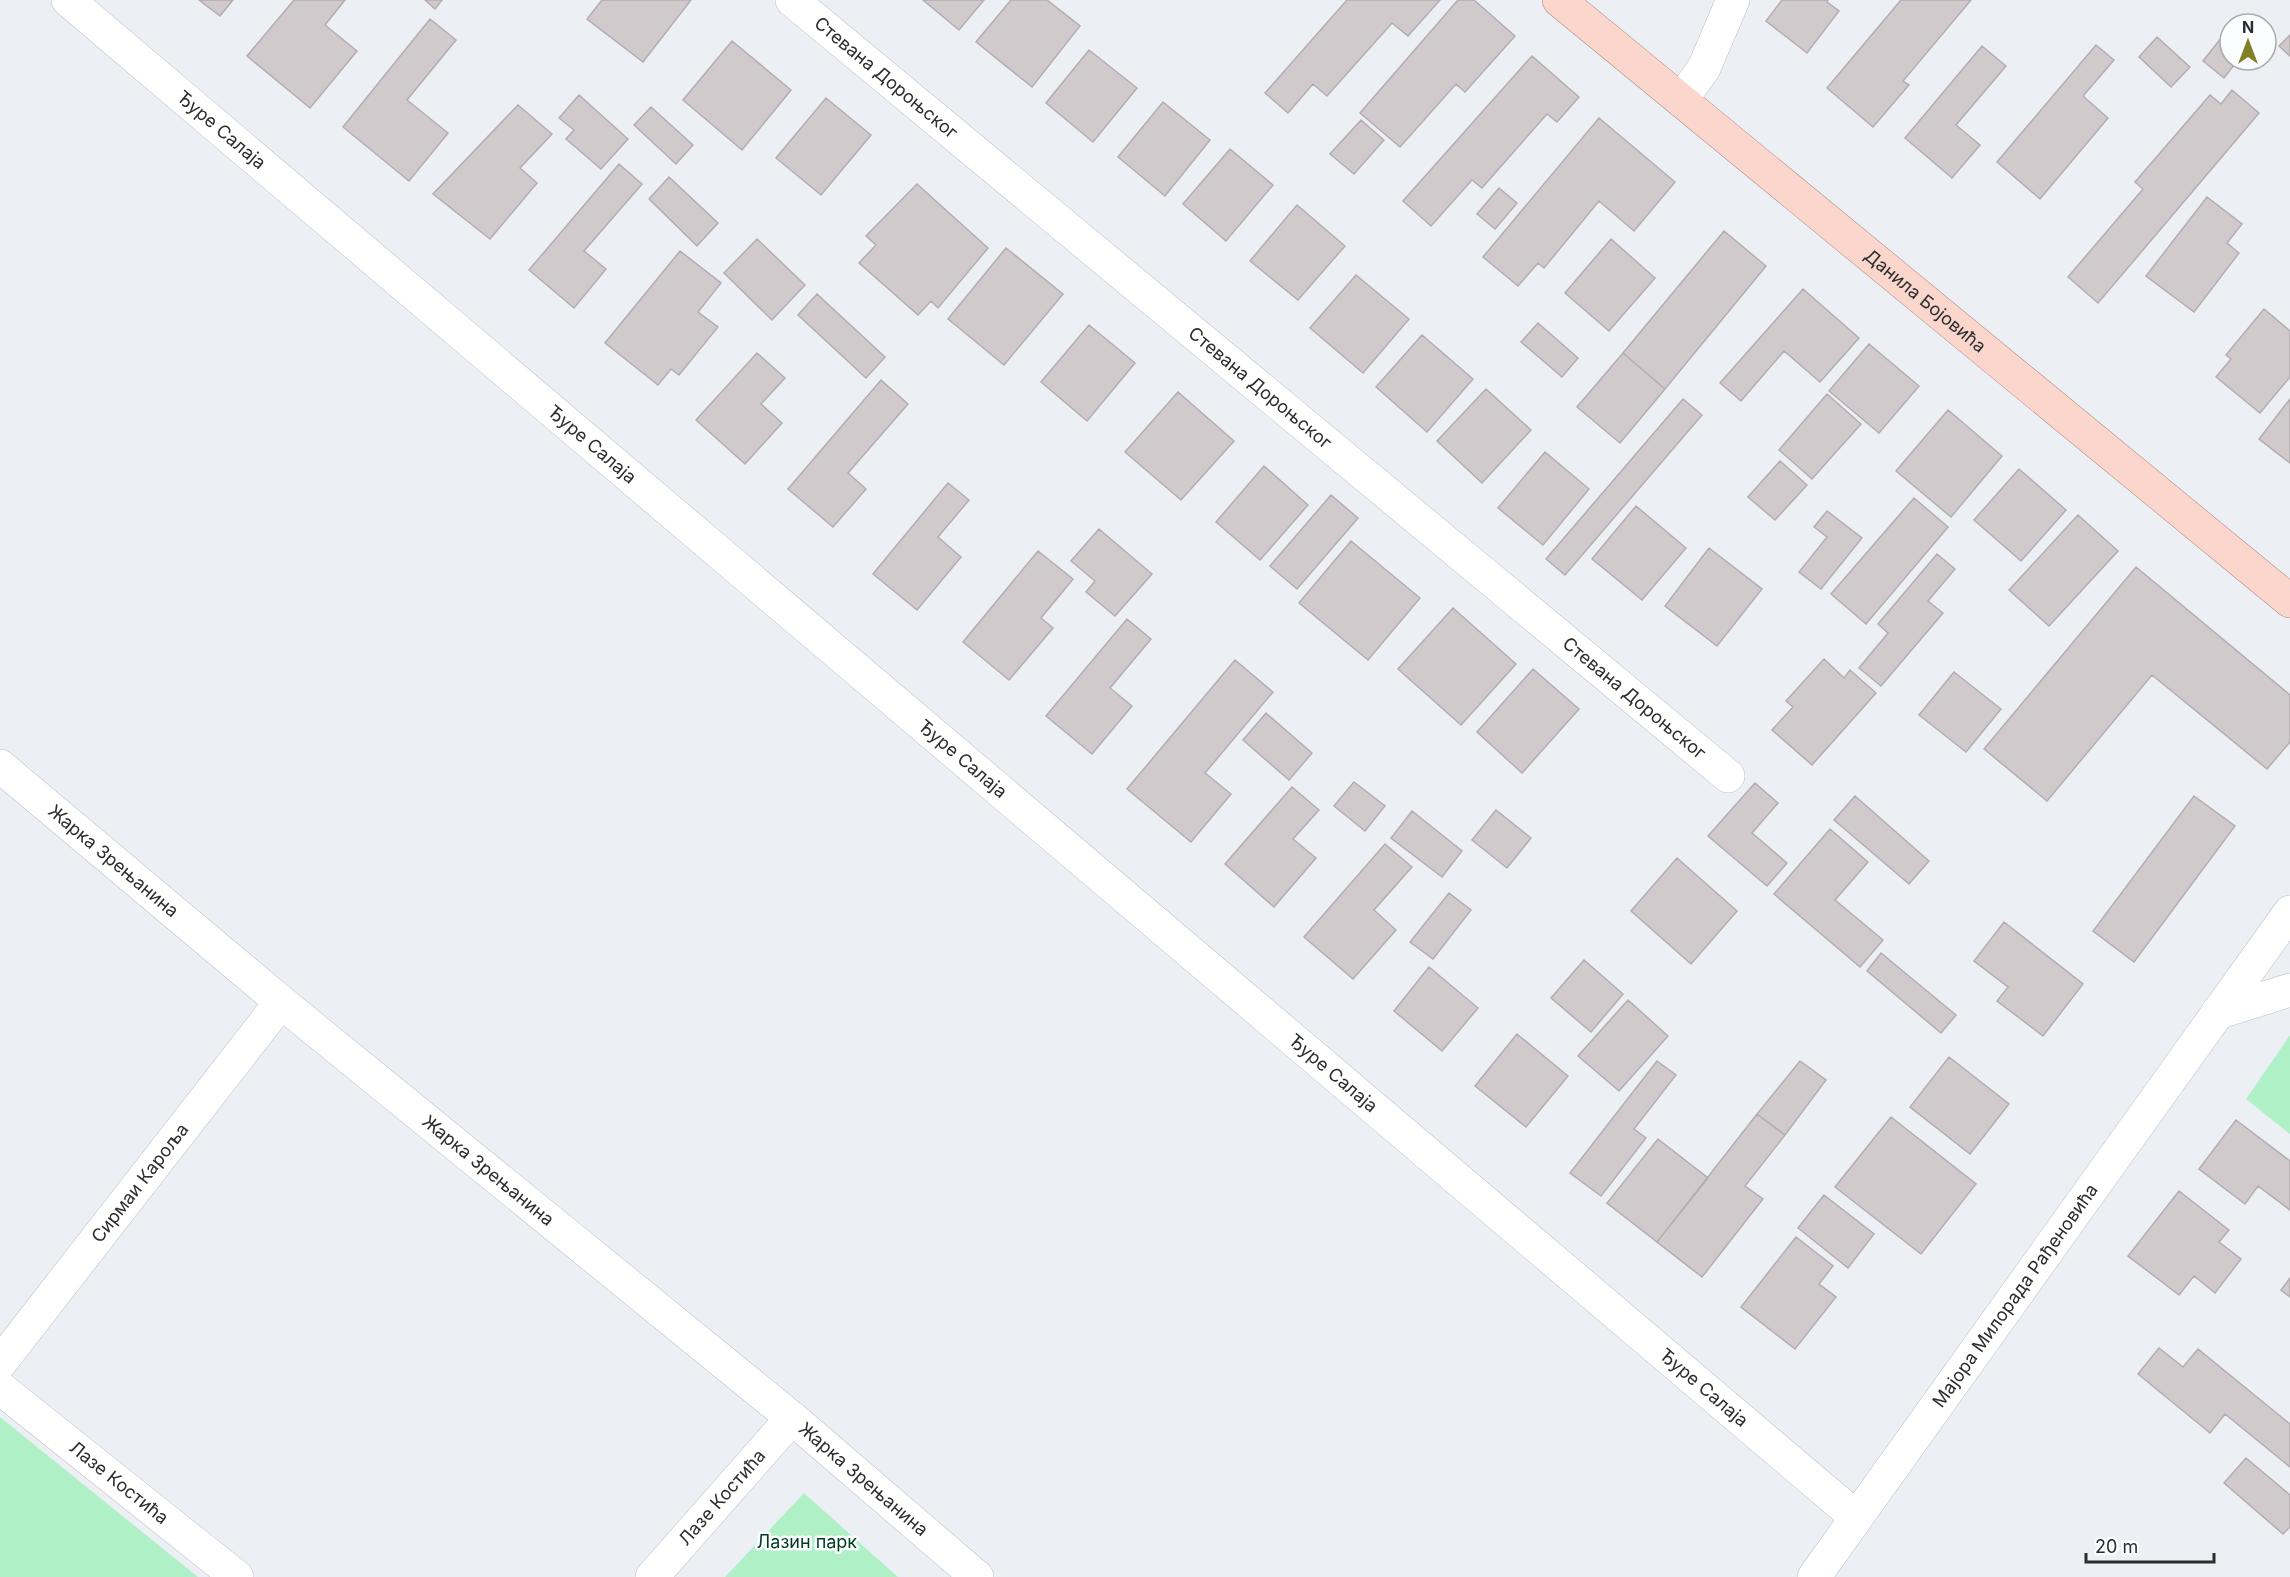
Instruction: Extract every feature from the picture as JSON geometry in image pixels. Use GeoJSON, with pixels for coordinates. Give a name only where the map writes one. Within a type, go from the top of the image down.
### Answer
{"type":"FeatureCollection","features":[{"type":"Feature","properties":{"kind":"main road","name":"Данила Бојовића"},"geometry":{"type":"LineString","coordinates":[[1559,0],[2290,602]]}},
{"type":"Feature","properties":{"kind":"street","name":"Ђуре Салаја"},"geometry":{"type":"LineString","coordinates":[[68,0],[1856,1517]]}},
{"type":"Feature","properties":{"kind":"street","name":"Стевана Дороњског"},"geometry":{"type":"LineString","coordinates":[[792,0],[1728,776]]}},
{"type":"Feature","properties":{"kind":"street"},"geometry":{"type":"LineString","coordinates":[[1681,100],[1704,68],[1733,0]]}},
{"type":"Feature","properties":{"kind":"street","name":"Жарка Зрењанина"},"geometry":{"type":"LineString","coordinates":[[0,766],[281,1002],[792,1418],[977,1577]]}},
{"type":"Feature","properties":{"kind":"street","name":"Мајора Милорада Рађеновића"},"geometry":{"type":"LineString","coordinates":[[1814,1577],[2290,912]]}},
{"type":"Feature","properties":{"kind":"street"},"geometry":{"type":"LineString","coordinates":[[2217,1013],[2290,990]]}},
{"type":"Feature","properties":{"kind":"street","name":"Сирмаи Кароља"},"geometry":{"type":"LineString","coordinates":[[0,1363],[281,1002]]}},
{"type":"Feature","properties":{"kind":"street","name":"Лазе Костића"},"geometry":{"type":"LineString","coordinates":[[0,1388],[237,1577]]}},
{"type":"Feature","properties":{"kind":"street","name":"Лазе Костића"},"geometry":{"type":"LineString","coordinates":[[652,1577],[792,1418]]}},
{"type":"Feature","properties":{"kind":"green space"},"geometry":{"type":"Polygon","coordinates":[[[2290,1035],[2290,1134],[2246,1099],[2290,1035]]]}},
{"type":"Feature","properties":{"kind":"green space"},"geometry":{"type":"Polygon","coordinates":[[[0,1417],[198,1577],[0,1577],[0,1417]]]}},
{"type":"Feature","properties":{"kind":"green space","name":"Лазин парк"},"geometry":{"type":"Polygon","coordinates":[[[804,1493],[898,1577],[725,1577],[804,1493]]]}},
{"type":"Feature","properties":{"kind":"building"},"geometry":{"type":"Polygon","coordinates":[[[199,0],[233,0],[220,16],[199,0]]]}},
{"type":"Feature","properties":{"kind":"building"},"geometry":{"type":"Polygon","coordinates":[[[294,0],[345,0],[325,25],[357,51],[310,108],[247,56],[294,0]]]}},
{"type":"Feature","properties":{"kind":"building"},"geometry":{"type":"Polygon","coordinates":[[[425,0],[442,0],[435,9],[425,0]]]}},
{"type":"Feature","properties":{"kind":"building"},"geometry":{"type":"Polygon","coordinates":[[[602,0],[691,0],[643,62],[587,19],[602,0]]]}},
{"type":"Feature","properties":{"kind":"building"},"geometry":{"type":"Polygon","coordinates":[[[923,0],[984,0],[959,30],[923,0]]]}},
{"type":"Feature","properties":{"kind":"building"},"geometry":{"type":"Polygon","coordinates":[[[1011,0],[1047,0],[1080,26],[1032,87],[976,42],[1011,0]]]}},
{"type":"Feature","properties":{"kind":"building"},"geometry":{"type":"Polygon","coordinates":[[[1347,0],[1440,0],[1408,36],[1392,23],[1327,96],[1313,84],[1288,113],[1265,93],[1347,0]]]}},
{"type":"Feature","properties":{"kind":"building"},"geometry":{"type":"Polygon","coordinates":[[[1458,0],[1474,0],[1515,36],[1465,92],[1456,84],[1400,147],[1360,113],[1458,0]]]}},
{"type":"Feature","properties":{"kind":"building"},"geometry":{"type":"Polygon","coordinates":[[[1782,0],[1828,0],[1827,2],[1839,11],[1807,53],[1766,21],[1782,0]]]}},
{"type":"Feature","properties":{"kind":"building"},"geometry":{"type":"Polygon","coordinates":[[[1901,0],[1971,0],[1903,81],[1909,85],[1873,127],[1827,88],[1901,0]]]}},
{"type":"Feature","properties":{"kind":"building"},"geometry":{"type":"Polygon","coordinates":[[[430,19],[456,40],[407,100],[448,133],[409,181],[343,127],[430,19]]]}},
{"type":"Feature","properties":{"kind":"building"},"geometry":{"type":"Polygon","coordinates":[[[2290,35],[2290,56],[2279,46],[2290,35]]]}},
{"type":"Feature","properties":{"kind":"building"},"geometry":{"type":"Polygon","coordinates":[[[2157,37],[2190,67],[2171,87],[2139,57],[2157,37]]]}},
{"type":"Feature","properties":{"kind":"building"},"geometry":{"type":"Polygon","coordinates":[[[732,41],[791,90],[742,150],[683,100],[732,41]]]}},
{"type":"Feature","properties":{"kind":"building"},"geometry":{"type":"Polygon","coordinates":[[[2218,42],[2218,72],[2229,72],[2224,78],[2203,61],[2218,42]]]}},
{"type":"Feature","properties":{"kind":"building"},"geometry":{"type":"Polygon","coordinates":[[[2096,45],[2114,60],[2083,96],[2108,118],[2040,199],[1997,162],[2096,45]]]}},
{"type":"Feature","properties":{"kind":"building"},"geometry":{"type":"Polygon","coordinates":[[[1982,46],[2006,66],[1956,125],[1980,145],[1952,178],[1905,138],[1982,46]]]}},
{"type":"Feature","properties":{"kind":"building"},"geometry":{"type":"Polygon","coordinates":[[[1089,50],[1137,88],[1093,142],[1046,103],[1089,50]]]}},
{"type":"Feature","properties":{"kind":"building"},"geometry":{"type":"Polygon","coordinates":[[[1532,56],[1579,97],[1557,122],[1547,114],[1482,188],[1472,180],[1431,226],[1403,201],[1532,56]]]}},
{"type":"Feature","properties":{"kind":"building"},"geometry":{"type":"Polygon","coordinates":[[[2232,90],[2259,113],[2098,303],[2068,277],[2143,189],[2135,182],[2210,95],[2221,104],[2232,90]]]}},
{"type":"Feature","properties":{"kind":"building"},"geometry":{"type":"Polygon","coordinates":[[[579,95],[628,139],[601,169],[566,139],[574,130],[559,118],[579,95]]]}},
{"type":"Feature","properties":{"kind":"building"},"geometry":{"type":"Polygon","coordinates":[[[826,98],[871,135],[821,195],[776,158],[826,98]]]}},
{"type":"Feature","properties":{"kind":"building"},"geometry":{"type":"Polygon","coordinates":[[[1163,102],[1210,140],[1165,196],[1118,157],[1163,102]]]}},
{"type":"Feature","properties":{"kind":"building"},"geometry":{"type":"Polygon","coordinates":[[[518,105],[552,134],[520,168],[537,183],[490,239],[433,194],[518,105]]]}},
{"type":"Feature","properties":{"kind":"building"},"geometry":{"type":"Polygon","coordinates":[[[651,107],[693,145],[676,164],[634,125],[651,107]]]}},
{"type":"Feature","properties":{"kind":"building"},"geometry":{"type":"Polygon","coordinates":[[[1599,118],[1675,182],[1634,231],[1599,201],[1544,268],[1538,263],[1518,286],[1483,257],[1599,118]]]}},
{"type":"Feature","properties":{"kind":"building"},"geometry":{"type":"Polygon","coordinates":[[[1361,120],[1384,140],[1354,174],[1330,154],[1361,120]]]}},
{"type":"Feature","properties":{"kind":"building"},"geometry":{"type":"Polygon","coordinates":[[[1230,149],[1273,185],[1226,241],[1183,204],[1230,149]]]}},
{"type":"Feature","properties":{"kind":"building"},"geometry":{"type":"Polygon","coordinates":[[[619,164],[642,184],[584,251],[606,269],[574,308],[529,270],[619,164]]]}},
{"type":"Feature","properties":{"kind":"building"},"geometry":{"type":"Polygon","coordinates":[[[669,177],[718,223],[697,246],[649,199],[669,177]]]}},
{"type":"Feature","properties":{"kind":"building"},"geometry":{"type":"Polygon","coordinates":[[[917,184],[988,248],[938,308],[931,301],[918,315],[859,263],[876,245],[866,236],[917,184]]]}},
{"type":"Feature","properties":{"kind":"building"},"geometry":{"type":"Polygon","coordinates":[[[1499,188],[1517,203],[1495,229],[1477,214],[1499,188]]]}},
{"type":"Feature","properties":{"kind":"building"},"geometry":{"type":"Polygon","coordinates":[[[2207,197],[2242,224],[2227,243],[2239,253],[2194,312],[2146,276],[2207,197]]]}},
{"type":"Feature","properties":{"kind":"building"},"geometry":{"type":"Polygon","coordinates":[[[1297,205],[1345,246],[1298,300],[1250,261],[1297,205]]]}},
{"type":"Feature","properties":{"kind":"building"},"geometry":{"type":"Polygon","coordinates":[[[1724,231],[1766,266],[1665,389],[1623,353],[1724,231]]]}},
{"type":"Feature","properties":{"kind":"building"},"geometry":{"type":"Polygon","coordinates":[[[757,239],[805,285],[772,320],[724,273],[757,239]]]}},
{"type":"Feature","properties":{"kind":"building"},"geometry":{"type":"Polygon","coordinates":[[[1611,239],[1655,278],[1609,331],[1565,293],[1611,239]]]}},
{"type":"Feature","properties":{"kind":"building"},"geometry":{"type":"Polygon","coordinates":[[[1006,248],[1063,294],[1004,365],[948,319],[1006,248]]]}},
{"type":"Feature","properties":{"kind":"building"},"geometry":{"type":"Polygon","coordinates":[[[680,251],[721,283],[698,312],[718,327],[679,375],[671,369],[658,385],[605,343],[680,251]]]}},
{"type":"Feature","properties":{"kind":"building"},"geometry":{"type":"Polygon","coordinates":[[[1356,275],[1409,319],[1363,373],[1310,328],[1356,275]]]}},
{"type":"Feature","properties":{"kind":"building"},"geometry":{"type":"Polygon","coordinates":[[[1803,289],[1859,338],[1820,382],[1784,351],[1741,401],[1720,383],[1803,289]]]}},
{"type":"Feature","properties":{"kind":"building"},"geometry":{"type":"Polygon","coordinates":[[[817,294],[885,357],[866,378],[798,315],[817,294]]]}},
{"type":"Feature","properties":{"kind":"building"},"geometry":{"type":"Polygon","coordinates":[[[2264,309],[2290,331],[2290,377],[2260,413],[2216,377],[2231,359],[2226,355],[2264,309]]]}},
{"type":"Feature","properties":{"kind":"building"},"geometry":{"type":"Polygon","coordinates":[[[1538,323],[1578,358],[1562,377],[1521,342],[1538,323]]]}},
{"type":"Feature","properties":{"kind":"building"},"geometry":{"type":"Polygon","coordinates":[[[1089,325],[1135,363],[1087,421],[1041,382],[1089,325]]]}},
{"type":"Feature","properties":{"kind":"building"},"geometry":{"type":"Polygon","coordinates":[[[1422,335],[1473,379],[1427,432],[1376,387],[1422,335]]]}},
{"type":"Feature","properties":{"kind":"building"},"geometry":{"type":"Polygon","coordinates":[[[1869,344],[1919,386],[1879,433],[1829,391],[1869,344]]]}},
{"type":"Feature","properties":{"kind":"building"},"geometry":{"type":"Polygon","coordinates":[[[757,353],[785,378],[761,404],[782,423],[745,464],[696,420],[757,353]]]}},
{"type":"Feature","properties":{"kind":"building"},"geometry":{"type":"Polygon","coordinates":[[[1623,353],[1665,389],[1620,443],[1577,407],[1623,353]]]}},
{"type":"Feature","properties":{"kind":"building"},"geometry":{"type":"Polygon","coordinates":[[[881,380],[908,404],[848,473],[866,489],[833,527],[788,489],[881,380]]]}},
{"type":"Feature","properties":{"kind":"building"},"geometry":{"type":"Polygon","coordinates":[[[1486,389],[1531,430],[1482,483],[1437,441],[1486,389]]]}},
{"type":"Feature","properties":{"kind":"building"},"geometry":{"type":"Polygon","coordinates":[[[1178,392],[1234,441],[1181,500],[1125,452],[1178,392]]]}},
{"type":"Feature","properties":{"kind":"building"},"geometry":{"type":"Polygon","coordinates":[[[1827,394],[1861,424],[1812,479],[1779,450],[1827,394]]]}},
{"type":"Feature","properties":{"kind":"building"},"geometry":{"type":"Polygon","coordinates":[[[1683,399],[1702,415],[1565,575],[1546,559],[1683,399]]]}},
{"type":"Feature","properties":{"kind":"building"},"geometry":{"type":"Polygon","coordinates":[[[2290,399],[2290,463],[2259,439],[2290,399]]]}},
{"type":"Feature","properties":{"kind":"building"},"geometry":{"type":"Polygon","coordinates":[[[1948,410],[2002,456],[1951,517],[1896,471],[1948,410]]]}},
{"type":"Feature","properties":{"kind":"building"},"geometry":{"type":"Polygon","coordinates":[[[1545,452],[1589,489],[1543,545],[1498,508],[1545,452]]]}},
{"type":"Feature","properties":{"kind":"building"},"geometry":{"type":"Polygon","coordinates":[[[1780,461],[1807,485],[1775,520],[1748,497],[1780,461]]]}},
{"type":"Feature","properties":{"kind":"building"},"geometry":{"type":"Polygon","coordinates":[[[1264,466],[1308,505],[1260,560],[1216,522],[1264,466]]]}},
{"type":"Feature","properties":{"kind":"building"},"geometry":{"type":"Polygon","coordinates":[[[2019,469],[2066,510],[2021,561],[1974,520],[2019,469]]]}},
{"type":"Feature","properties":{"kind":"building"},"geometry":{"type":"Polygon","coordinates":[[[948,483],[969,500],[938,537],[961,557],[917,610],[873,574],[948,483]]]}},
{"type":"Feature","properties":{"kind":"building"},"geometry":{"type":"Polygon","coordinates":[[[1331,495],[1358,518],[1297,589],[1270,566],[1331,495]]]}},
{"type":"Feature","properties":{"kind":"building"},"geometry":{"type":"Polygon","coordinates":[[[1914,498],[1948,527],[1866,624],[1831,594],[1914,498]]]}},
{"type":"Feature","properties":{"kind":"building"},"geometry":{"type":"Polygon","coordinates":[[[1636,506],[1686,548],[1642,600],[1592,559],[1636,506]]]}},
{"type":"Feature","properties":{"kind":"building"},"geometry":{"type":"Polygon","coordinates":[[[1827,511],[1862,538],[1821,589],[1799,572],[1827,537],[1814,527],[1827,511]]]}},
{"type":"Feature","properties":{"kind":"building"},"geometry":{"type":"Polygon","coordinates":[[[2078,515],[2118,551],[2049,626],[2009,590],[2078,515]]]}},
{"type":"Feature","properties":{"kind":"building"},"geometry":{"type":"Polygon","coordinates":[[[1099,529],[1152,574],[1115,616],[1086,592],[1095,581],[1071,561],[1099,529]]]}},
{"type":"Feature","properties":{"kind":"building"},"geometry":{"type":"Polygon","coordinates":[[[1351,541],[1420,598],[1368,660],[1299,603],[1351,541]]]}},
{"type":"Feature","properties":{"kind":"building"},"geometry":{"type":"Polygon","coordinates":[[[1709,548],[1762,589],[1717,646],[1665,606],[1709,548]]]}},
{"type":"Feature","properties":{"kind":"building"},"geometry":{"type":"Polygon","coordinates":[[[1038,551],[1073,579],[1041,618],[1053,628],[1009,680],[963,642],[1038,551]]]}},
{"type":"Feature","properties":{"kind":"building"},"geometry":{"type":"Polygon","coordinates":[[[1937,554],[1955,569],[1928,601],[1943,613],[1881,686],[1859,668],[1888,633],[1878,624],[1937,554]]]}},
{"type":"Feature","properties":{"kind":"building"},"geometry":{"type":"Polygon","coordinates":[[[2136,567],[2290,695],[2290,742],[2267,769],[2152,675],[2047,801],[1984,749],[2136,567]]]}},
{"type":"Feature","properties":{"kind":"building"},"geometry":{"type":"Polygon","coordinates":[[[1453,608],[1516,664],[1461,725],[1398,669],[1453,608]]]}},
{"type":"Feature","properties":{"kind":"building"},"geometry":{"type":"Polygon","coordinates":[[[1127,619],[1151,639],[1110,688],[1132,706],[1092,754],[1046,716],[1127,619]]]}},
{"type":"Feature","properties":{"kind":"building"},"geometry":{"type":"Polygon","coordinates":[[[1824,659],[1844,678],[1850,670],[1876,693],[1812,765],[1772,730],[1793,707],[1786,701],[1824,659]]]}},
{"type":"Feature","properties":{"kind":"building"},"geometry":{"type":"Polygon","coordinates":[[[1235,660],[1273,692],[1205,773],[1231,794],[1191,842],[1127,789],[1235,660]]]}},
{"type":"Feature","properties":{"kind":"building"},"geometry":{"type":"Polygon","coordinates":[[[1533,669],[1579,709],[1522,773],[1477,732],[1533,669]]]}},
{"type":"Feature","properties":{"kind":"building"},"geometry":{"type":"Polygon","coordinates":[[[1954,672],[2001,709],[1966,752],[1919,715],[1954,672]]]}},
{"type":"Feature","properties":{"kind":"building"},"geometry":{"type":"Polygon","coordinates":[[[1266,713],[1312,753],[1289,780],[1243,740],[1266,713]]]}},
{"type":"Feature","properties":{"kind":"building"},"geometry":{"type":"Polygon","coordinates":[[[1354,782],[1385,806],[1365,831],[1334,806],[1354,782]]]}},
{"type":"Feature","properties":{"kind":"building"},"geometry":{"type":"Polygon","coordinates":[[[1755,783],[1778,803],[1752,833],[1787,863],[1767,886],[1708,836],[1755,783]]]}},
{"type":"Feature","properties":{"kind":"building"},"geometry":{"type":"Polygon","coordinates":[[[1292,787],[1319,810],[1293,839],[1316,858],[1274,907],[1225,864],[1292,787]]]}},
{"type":"Feature","properties":{"kind":"building"},"geometry":{"type":"Polygon","coordinates":[[[1855,796],[1929,861],[1909,884],[1834,820],[1855,796]]]}},
{"type":"Feature","properties":{"kind":"building"},"geometry":{"type":"Polygon","coordinates":[[[2194,796],[2235,826],[2134,962],[2093,931],[2194,796]]]}},
{"type":"Feature","properties":{"kind":"building"},"geometry":{"type":"Polygon","coordinates":[[[1496,810],[1531,838],[1507,868],[1472,840],[1496,810]]]}},
{"type":"Feature","properties":{"kind":"building"},"geometry":{"type":"Polygon","coordinates":[[[1412,811],[1462,851],[1442,877],[1391,838],[1412,811]]]}},
{"type":"Feature","properties":{"kind":"building"},"geometry":{"type":"Polygon","coordinates":[[[1830,829],[1868,862],[1835,900],[1883,940],[1860,967],[1774,894],[1830,829]]]}},
{"type":"Feature","properties":{"kind":"building"},"geometry":{"type":"Polygon","coordinates":[[[1385,844],[1412,867],[1374,910],[1396,930],[1353,979],[1304,937],[1385,844]]]}},
{"type":"Feature","properties":{"kind":"building"},"geometry":{"type":"Polygon","coordinates":[[[1677,858],[1737,911],[1691,964],[1631,911],[1677,858]]]}},
{"type":"Feature","properties":{"kind":"building"},"geometry":{"type":"Polygon","coordinates":[[[1449,893],[1471,910],[1433,959],[1410,942],[1449,893]]]}},
{"type":"Feature","properties":{"kind":"building"},"geometry":{"type":"Polygon","coordinates":[[[2004,922],[2083,984],[2043,1036],[1997,1001],[2008,987],[1974,961],[2004,922]]]}},
{"type":"Feature","properties":{"kind":"building"},"geometry":{"type":"Polygon","coordinates":[[[1881,953],[1956,1015],[1941,1033],[1867,971],[1881,953]]]}},
{"type":"Feature","properties":{"kind":"building"},"geometry":{"type":"Polygon","coordinates":[[[1584,960],[1623,994],[1591,1032],[1551,998],[1584,960]]]}},
{"type":"Feature","properties":{"kind":"building"},"geometry":{"type":"Polygon","coordinates":[[[1429,967],[1478,1008],[1442,1051],[1394,1011],[1429,967]]]}},
{"type":"Feature","properties":{"kind":"building"},"geometry":{"type":"Polygon","coordinates":[[[1628,1000],[1668,1036],[1619,1091],[1578,1056],[1628,1000]]]}},
{"type":"Feature","properties":{"kind":"building"},"geometry":{"type":"Polygon","coordinates":[[[1517,1034],[1568,1076],[1526,1127],[1475,1086],[1517,1034]]]}},
{"type":"Feature","properties":{"kind":"building"},"geometry":{"type":"Polygon","coordinates":[[[1949,1057],[2009,1104],[1970,1154],[1910,1107],[1949,1057]]]}},
{"type":"Feature","properties":{"kind":"building"},"geometry":{"type":"Polygon","coordinates":[[[1657,1061],[1676,1075],[1634,1129],[1646,1138],[1601,1196],[1570,1173],[1657,1061]]]}},
{"type":"Feature","properties":{"kind":"building"},"geometry":{"type":"Polygon","coordinates":[[[1800,1061],[1826,1080],[1785,1135],[1757,1114],[1800,1061]]]}},
{"type":"Feature","properties":{"kind":"building"},"geometry":{"type":"Polygon","coordinates":[[[1757,1114],[1785,1135],[1745,1186],[1763,1199],[1702,1277],[1657,1242],[1757,1114]]]}},
{"type":"Feature","properties":{"kind":"building"},"geometry":{"type":"Polygon","coordinates":[[[1891,1117],[1976,1184],[1921,1254],[1835,1187],[1891,1117]]]}},
{"type":"Feature","properties":{"kind":"building"},"geometry":{"type":"Polygon","coordinates":[[[2236,1120],[2290,1161],[2290,1210],[2258,1186],[2245,1204],[2199,1169],[2236,1120]]]}},
{"type":"Feature","properties":{"kind":"building"},"geometry":{"type":"Polygon","coordinates":[[[1658,1139],[1708,1178],[1657,1242],[1607,1203],[1658,1139]]]}},
{"type":"Feature","properties":{"kind":"building"},"geometry":{"type":"Polygon","coordinates":[[[2179,1191],[2229,1230],[2219,1242],[2241,1259],[2215,1293],[2194,1276],[2179,1295],[2128,1256],[2179,1191]]]}},
{"type":"Feature","properties":{"kind":"building"},"geometry":{"type":"Polygon","coordinates":[[[1824,1195],[1874,1234],[1848,1268],[1798,1228],[1824,1195]]]}},
{"type":"Feature","properties":{"kind":"building"},"geometry":{"type":"Polygon","coordinates":[[[1796,1237],[1833,1266],[1819,1284],[1836,1297],[1795,1349],[1741,1307],[1796,1237]]]}},
{"type":"Feature","properties":{"kind":"building"},"geometry":{"type":"Polygon","coordinates":[[[2290,1278],[2290,1297],[2281,1290],[2290,1278]]]}},
{"type":"Feature","properties":{"kind":"building"},"geometry":{"type":"Polygon","coordinates":[[[2159,1348],[2183,1367],[2198,1349],[2290,1424],[2290,1467],[2225,1414],[2210,1433],[2138,1374],[2159,1348]]]}},
{"type":"Feature","properties":{"kind":"building"},"geometry":{"type":"Polygon","coordinates":[[[2246,1458],[2290,1495],[2290,1527],[2283,1534],[2224,1483],[2246,1458]]]}}]}
